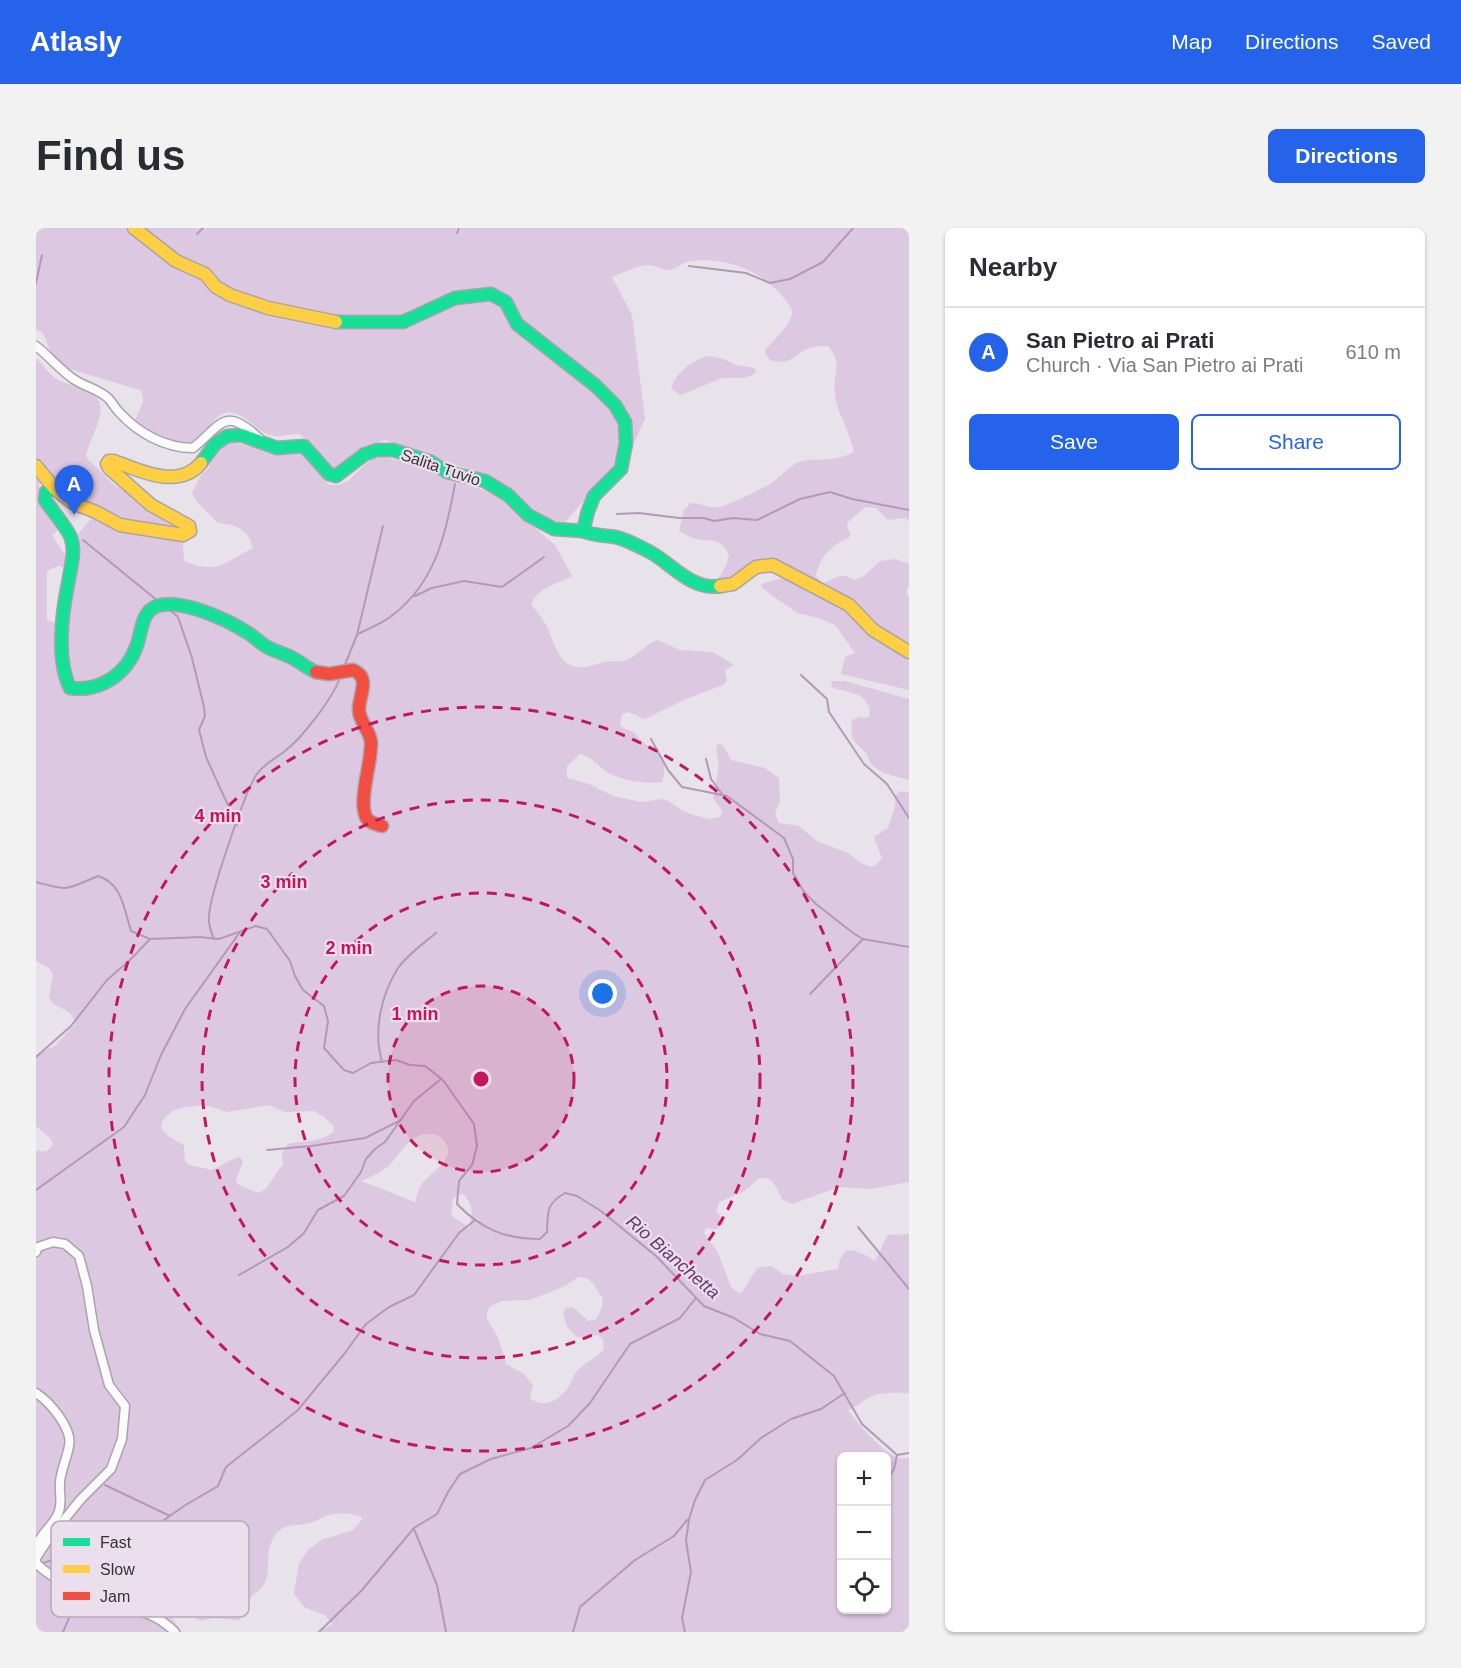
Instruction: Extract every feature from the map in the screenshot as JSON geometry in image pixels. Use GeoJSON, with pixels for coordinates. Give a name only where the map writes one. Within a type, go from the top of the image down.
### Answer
{"type":"FeatureCollection","features":[{"type":"Feature","properties":{"kind":"street"},"geometry":{"type":"LineString","coordinates":[[134,228],[176,261],[205,274],[216,287],[230,295],[268,308],[339,323],[403,322],[455,298],[491,294],[506,302],[510,314],[521,330],[544,344],[603,393],[622,414],[627,434],[622,470],[590,502],[583,531],[595,536],[617,537],[650,552],[672,566],[686,579],[715,587],[733,584],[756,567],[773,565],[849,605],[873,630],[909,651]]}},
{"type":"Feature","properties":{"kind":"street"},"geometry":{"type":"LineString","coordinates":[[36,346],[75,380],[96,389],[109,399],[120,413],[141,432],[162,443],[179,448],[193,448],[217,425],[226,421],[236,423],[253,433],[264,444]]}},
{"type":"Feature","properties":{"kind":"street"},"geometry":{"type":"LineString","coordinates":[[36,466],[54,488],[73,503],[120,525],[183,535],[190,531],[189,526],[151,504],[109,468],[107,464],[109,461],[113,460],[124,466],[161,475],[179,477],[195,468],[216,442],[226,436],[239,435],[264,444]]}},
{"type":"Feature","properties":{"kind":"street","name":"Salita Tuvio"},"geometry":{"type":"LineString","coordinates":[[264,444],[280,448],[304,446],[327,472],[334,476],[342,474],[365,454],[377,450],[393,450],[431,462],[447,472],[485,481],[508,495],[528,515],[554,529],[583,531]]}},
{"type":"Feature","properties":{"kind":"street"},"geometry":{"type":"LineString","coordinates":[[54,488],[46,492],[45,500],[71,538],[72,560],[61,619],[61,639],[67,682],[70,688],[84,689],[111,681],[137,646],[141,624],[145,616],[154,607],[163,604],[181,605],[204,612],[316,672],[329,674],[353,670],[360,674],[364,681],[359,712],[371,740],[364,798],[365,813],[371,823],[382,826]]}},
{"type":"Feature","properties":{"kind":"street"},"geometry":{"type":"LineString","coordinates":[[36,1252],[38,1247],[53,1242],[65,1244],[79,1256],[87,1286],[94,1330],[109,1385],[125,1406],[122,1439],[111,1469],[63,1521]]}},
{"type":"Feature","properties":{"kind":"street"},"geometry":{"type":"LineString","coordinates":[[36,1394],[43,1398],[67,1428],[70,1443],[62,1471],[60,1484],[62,1499],[59,1513],[53,1521]]}},
{"type":"Feature","properties":{"kind":"street"},"geometry":{"type":"LineString","coordinates":[[51,1524],[38,1542],[36,1561],[46,1574],[51,1576]]}},
{"type":"Feature","properties":{"kind":"street"},"geometry":{"type":"LineString","coordinates":[[36,1561],[51,1536]]}},
{"type":"Feature","properties":{"kind":"street"},"geometry":{"type":"LineString","coordinates":[[155,1617],[175,1632]]}},
{"type":"Feature","properties":{"kind":"shaded area"},"geometry":{"type":"Polygon","coordinates":[[[36,228],[909,228],[909,521],[905,518],[888,520],[876,508],[865,507],[848,522],[849,538],[827,552],[816,576],[823,583],[838,576],[854,580],[864,576],[880,561],[896,559],[909,564],[909,585],[906,592],[909,597],[909,690],[841,674],[845,657],[855,653],[835,625],[819,618],[797,613],[763,589],[761,584],[785,577],[775,570],[764,568],[738,587],[717,581],[726,566],[729,555],[723,545],[716,541],[695,538],[679,531],[684,510],[691,503],[712,507],[723,506],[776,480],[799,462],[832,459],[854,452],[836,402],[834,387],[836,364],[833,352],[828,346],[818,346],[807,349],[787,361],[770,360],[764,352],[785,328],[793,311],[774,287],[750,271],[736,265],[707,260],[688,262],[670,270],[643,265],[612,277],[632,315],[645,419],[634,443],[616,471],[597,486],[565,522],[554,521],[543,516],[491,477],[385,440],[364,446],[344,465],[332,470],[312,443],[299,434],[271,435],[233,413],[217,417],[196,441],[185,447],[170,443],[135,421],[143,402],[140,390],[56,365],[43,333],[36,330],[36,228]]]}},
{"type":"Feature","properties":{"kind":"shaded area"},"geometry":{"type":"Polygon","coordinates":[[[707,356],[754,368],[756,371],[753,375],[742,378],[722,378],[681,395],[671,389],[685,368],[707,356]]]}},
{"type":"Feature","properties":{"kind":"shaded area"},"geometry":{"type":"Polygon","coordinates":[[[36,358],[55,378],[86,390],[98,399],[100,415],[86,454],[87,458],[113,484],[182,531],[184,561],[213,567],[253,548],[244,532],[236,527],[218,523],[200,505],[192,493],[201,475],[209,468],[215,449],[223,442],[232,441],[282,455],[302,454],[329,485],[339,485],[348,481],[371,459],[383,457],[413,464],[497,495],[555,545],[572,576],[543,590],[531,604],[545,624],[557,651],[570,665],[585,667],[608,661],[627,660],[658,640],[680,650],[713,652],[734,665],[725,670],[727,681],[723,685],[686,699],[645,719],[628,712],[622,714],[620,725],[633,732],[661,757],[664,767],[662,782],[623,779],[609,773],[590,758],[580,754],[567,766],[567,778],[589,784],[613,796],[641,802],[663,799],[694,815],[710,819],[720,817],[723,812],[713,798],[719,765],[716,749],[718,744],[723,745],[731,760],[765,768],[779,778],[780,802],[775,813],[779,823],[799,826],[817,841],[848,853],[870,867],[875,866],[882,858],[874,837],[888,828],[896,795],[900,791],[909,793],[909,1182],[870,1189],[839,1187],[792,1204],[783,1200],[772,1181],[759,1178],[743,1192],[719,1202],[716,1212],[725,1223],[716,1229],[706,1228],[704,1233],[718,1253],[731,1287],[739,1293],[743,1291],[757,1268],[771,1266],[783,1274],[796,1276],[838,1269],[840,1259],[846,1251],[861,1253],[874,1261],[888,1235],[909,1234],[909,1393],[875,1395],[848,1410],[864,1430],[888,1452],[837,1452],[837,1614],[891,1614],[891,1454],[899,1458],[909,1458],[909,1632],[319,1632],[332,1624],[325,1615],[304,1607],[294,1594],[299,1563],[308,1550],[321,1540],[353,1530],[363,1518],[343,1513],[328,1515],[310,1523],[281,1529],[273,1538],[270,1546],[265,1581],[261,1589],[249,1600],[249,1521],[51,1521],[51,1617],[174,1617],[173,1620],[182,1632],[36,1632],[36,1150],[46,1151],[53,1144],[50,1138],[36,1126],[36,1055],[55,1046],[75,1024],[69,1013],[52,1003],[49,996],[53,974],[49,968],[36,961],[36,358]],[[40,478],[40,492],[44,505],[58,530],[52,535],[67,558],[65,567],[58,566],[47,571],[47,620],[59,625],[66,620],[77,539],[79,533],[91,519],[94,505],[40,478]],[[205,1105],[183,1108],[169,1114],[161,1124],[162,1129],[184,1145],[185,1161],[188,1164],[210,1170],[240,1157],[243,1162],[236,1179],[237,1184],[258,1193],[266,1189],[283,1165],[282,1153],[288,1144],[324,1138],[334,1131],[333,1125],[314,1111],[284,1112],[269,1105],[227,1112],[205,1105]],[[425,1134],[407,1144],[386,1168],[361,1181],[415,1202],[422,1184],[441,1165],[448,1154],[448,1148],[441,1137],[425,1134]],[[462,1193],[453,1198],[451,1215],[469,1228],[472,1214],[469,1201],[462,1193]],[[578,1277],[565,1286],[530,1300],[502,1301],[490,1306],[487,1312],[487,1319],[498,1337],[506,1364],[524,1374],[533,1385],[530,1398],[535,1402],[546,1403],[556,1399],[569,1386],[579,1369],[604,1349],[603,1340],[598,1335],[577,1337],[567,1327],[563,1314],[566,1308],[573,1307],[588,1321],[595,1320],[601,1310],[603,1298],[593,1283],[583,1277],[578,1277]]]}},
{"type":"Feature","properties":{"kind":"shaded area"},"geometry":{"type":"Polygon","coordinates":[[[832,681],[845,681],[909,699],[909,780],[885,773],[872,765],[866,753],[853,740],[852,732],[852,720],[860,717],[867,718],[870,715],[869,707],[862,697],[831,687],[832,681]]]}},
{"type":"Feature","properties":{"kind":"shaded area"},"geometry":{"type":"Polygon","coordinates":[[[192,1617],[241,1617],[240,1620],[216,1618],[201,1621],[192,1617]]]}},
{"type":"Feature","properties":{"kind":"waterway"},"geometry":{"type":"LineString","coordinates":[[197,234],[203,228]]}},
{"type":"Feature","properties":{"kind":"waterway"},"geometry":{"type":"LineString","coordinates":[[457,233],[459,228]]}},
{"type":"Feature","properties":{"kind":"waterway"},"geometry":{"type":"LineString","coordinates":[[689,266],[746,273],[770,283],[790,279],[823,262],[853,228]]}},
{"type":"Feature","properties":{"kind":"waterway"},"geometry":{"type":"LineString","coordinates":[[36,283],[42,255]]}},
{"type":"Feature","properties":{"kind":"waterway"},"geometry":{"type":"LineString","coordinates":[[358,634],[390,617],[420,587],[443,538],[455,484]]}},
{"type":"Feature","properties":{"kind":"waterway"},"geometry":{"type":"LineString","coordinates":[[617,514],[639,513],[679,518],[704,518],[714,521],[733,518],[757,520],[800,499],[830,492],[852,499],[909,510]]}},
{"type":"Feature","properties":{"kind":"waterway"},"geometry":{"type":"LineString","coordinates":[[344,667],[357,635],[383,526]]}},
{"type":"Feature","properties":{"kind":"waterway"},"geometry":{"type":"LineString","coordinates":[[83,540],[158,601]]}},
{"type":"Feature","properties":{"kind":"waterway"},"geometry":{"type":"LineString","coordinates":[[415,596],[432,588],[464,581],[502,587],[544,557]]}},
{"type":"Feature","properties":{"kind":"waterway"},"geometry":{"type":"LineString","coordinates":[[170,610],[178,617],[192,658],[204,707],[205,716],[199,730],[206,757],[237,825]]}},
{"type":"Feature","properties":{"kind":"waterway"},"geometry":{"type":"LineString","coordinates":[[801,675],[827,699],[829,712],[864,764],[887,784],[909,818]]}},
{"type":"Feature","properties":{"kind":"waterway"},"geometry":{"type":"LineString","coordinates":[[214,939],[209,917],[215,888],[252,783],[263,767],[292,745],[308,727],[324,707],[340,678]]}},
{"type":"Feature","properties":{"kind":"waterway"},"geometry":{"type":"LineString","coordinates":[[651,739],[668,770],[682,787],[727,796],[784,838],[793,859],[793,873],[804,892],[816,904],[863,939],[909,947]]}},
{"type":"Feature","properties":{"kind":"waterway"},"geometry":{"type":"LineString","coordinates":[[706,759],[711,779],[722,794]]}},
{"type":"Feature","properties":{"kind":"waterway","name":"Rio Bianchetta"},"geometry":{"type":"LineString","coordinates":[[36,882],[68,888],[98,876],[106,879],[121,898],[131,931],[150,939],[200,937],[219,939],[256,926],[267,929],[290,961],[303,990],[324,1006],[328,1021],[324,1048],[344,1070],[353,1073],[371,1063],[396,1060],[410,1065],[425,1066],[443,1080],[474,1124],[477,1146],[472,1165],[459,1181],[457,1204],[466,1213],[485,1226],[505,1235],[540,1239],[547,1232],[548,1213],[554,1201],[565,1193],[577,1196],[601,1211],[656,1256],[704,1306],[734,1318],[760,1334],[790,1341],[834,1376],[862,1424],[897,1455],[909,1453]]}},
{"type":"Feature","properties":{"kind":"waterway"},"geometry":{"type":"LineString","coordinates":[[36,1190],[124,1127],[145,1095],[161,1055],[185,1009],[240,932]]}},
{"type":"Feature","properties":{"kind":"waterway"},"geometry":{"type":"LineString","coordinates":[[382,1062],[378,1038],[380,1014],[387,990],[402,963],[436,933]]}},
{"type":"Feature","properties":{"kind":"waterway"},"geometry":{"type":"LineString","coordinates":[[36,1057],[71,1026],[107,980],[150,939]]}},
{"type":"Feature","properties":{"kind":"waterway"},"geometry":{"type":"LineString","coordinates":[[810,994],[863,939]]}},
{"type":"Feature","properties":{"kind":"waterway"},"geometry":{"type":"LineString","coordinates":[[239,1275],[288,1247],[304,1233],[318,1210],[344,1196],[361,1172],[366,1159],[385,1142],[414,1101],[441,1079]]}},
{"type":"Feature","properties":{"kind":"waterway"},"geometry":{"type":"LineString","coordinates":[[267,1150],[365,1138],[401,1120]]}},
{"type":"Feature","properties":{"kind":"waterway"},"geometry":{"type":"LineString","coordinates":[[163,1521],[218,1486],[226,1467],[297,1411],[366,1324],[389,1307],[414,1295],[459,1233],[475,1220]]}},
{"type":"Feature","properties":{"kind":"waterway"},"geometry":{"type":"LineString","coordinates":[[858,1227],[909,1289]]}},
{"type":"Feature","properties":{"kind":"waterway"},"geometry":{"type":"LineString","coordinates":[[319,1632],[362,1590],[414,1528],[437,1514],[460,1474],[491,1459],[531,1448],[568,1426],[590,1403],[630,1344],[680,1318],[696,1298]]}},
{"type":"Feature","properties":{"kind":"waterway"},"geometry":{"type":"LineString","coordinates":[[685,1632],[682,1618],[691,1572],[686,1541],[689,1519],[705,1480],[737,1460],[761,1438],[791,1419],[821,1409],[845,1393]]}},
{"type":"Feature","properties":{"kind":"waterway"},"geometry":{"type":"LineString","coordinates":[[891,1474],[897,1455]]}},
{"type":"Feature","properties":{"kind":"waterway"},"geometry":{"type":"LineString","coordinates":[[105,1485],[170,1516]]}},
{"type":"Feature","properties":{"kind":"waterway"},"geometry":{"type":"LineString","coordinates":[[573,1632],[580,1607],[635,1560],[674,1536],[687,1520]]}},
{"type":"Feature","properties":{"kind":"waterway"},"geometry":{"type":"LineString","coordinates":[[414,1529],[437,1585],[446,1632]]}},
{"type":"Feature","properties":{"kind":"waterway"},"geometry":{"type":"LineString","coordinates":[[39,1564],[51,1561]]}},
{"type":"Feature","properties":{"kind":"waterway"},"geometry":{"type":"LineString","coordinates":[[63,1632],[69,1617]]}},
{"type":"Feature","properties":{"kind":"traffic: fast"},"geometry":{"type":"LineString","coordinates":[[336,322],[403,322],[455,298],[491,294],[506,302],[517,324],[596,386],[615,405],[625,422],[626,443],[621,469],[594,496],[583,531],[628,541],[658,557],[691,581],[720,586]]}},
{"type":"Feature","properties":{"kind":"traffic: fast"},"geometry":{"type":"LineString","coordinates":[[201,463],[215,444],[227,436],[241,435],[277,448],[304,446],[329,474],[336,476],[365,454],[377,450],[393,450],[431,462],[447,472],[485,481],[508,495],[528,515],[554,529],[583,531]]}},
{"type":"Feature","properties":{"kind":"traffic: fast"},"geometry":{"type":"LineString","coordinates":[[54,488],[46,492],[45,500],[69,534],[73,549],[62,636],[63,664],[70,688],[102,684],[120,672],[133,655],[145,617],[157,606],[167,604],[191,608],[229,622],[267,647],[293,658],[316,672]]}},
{"type":"Feature","properties":{"kind":"traffic: slow"},"geometry":{"type":"LineString","coordinates":[[134,228],[176,261],[205,274],[216,287],[230,295],[268,308],[336,322]]}},
{"type":"Feature","properties":{"kind":"traffic: slow"},"geometry":{"type":"LineString","coordinates":[[36,466],[54,488],[73,503],[120,525],[183,535],[190,531],[189,526],[151,505],[107,464],[109,461],[114,461],[147,473],[171,477],[192,471],[201,463]]}},
{"type":"Feature","properties":{"kind":"traffic: slow"},"geometry":{"type":"LineString","coordinates":[[720,586],[733,584],[756,567],[773,565],[849,605],[873,630],[909,652]]}},
{"type":"Feature","properties":{"kind":"traffic: jam"},"geometry":{"type":"LineString","coordinates":[[316,672],[329,674],[353,670],[362,678],[363,688],[359,711],[371,742],[364,791],[364,809],[369,821],[382,826]]}},
{"type":"Feature","properties":{"kind":"place","name":"San Pietro ai Prati"},"geometry":{"type":"Point","coordinates":[74,515]}}]}
